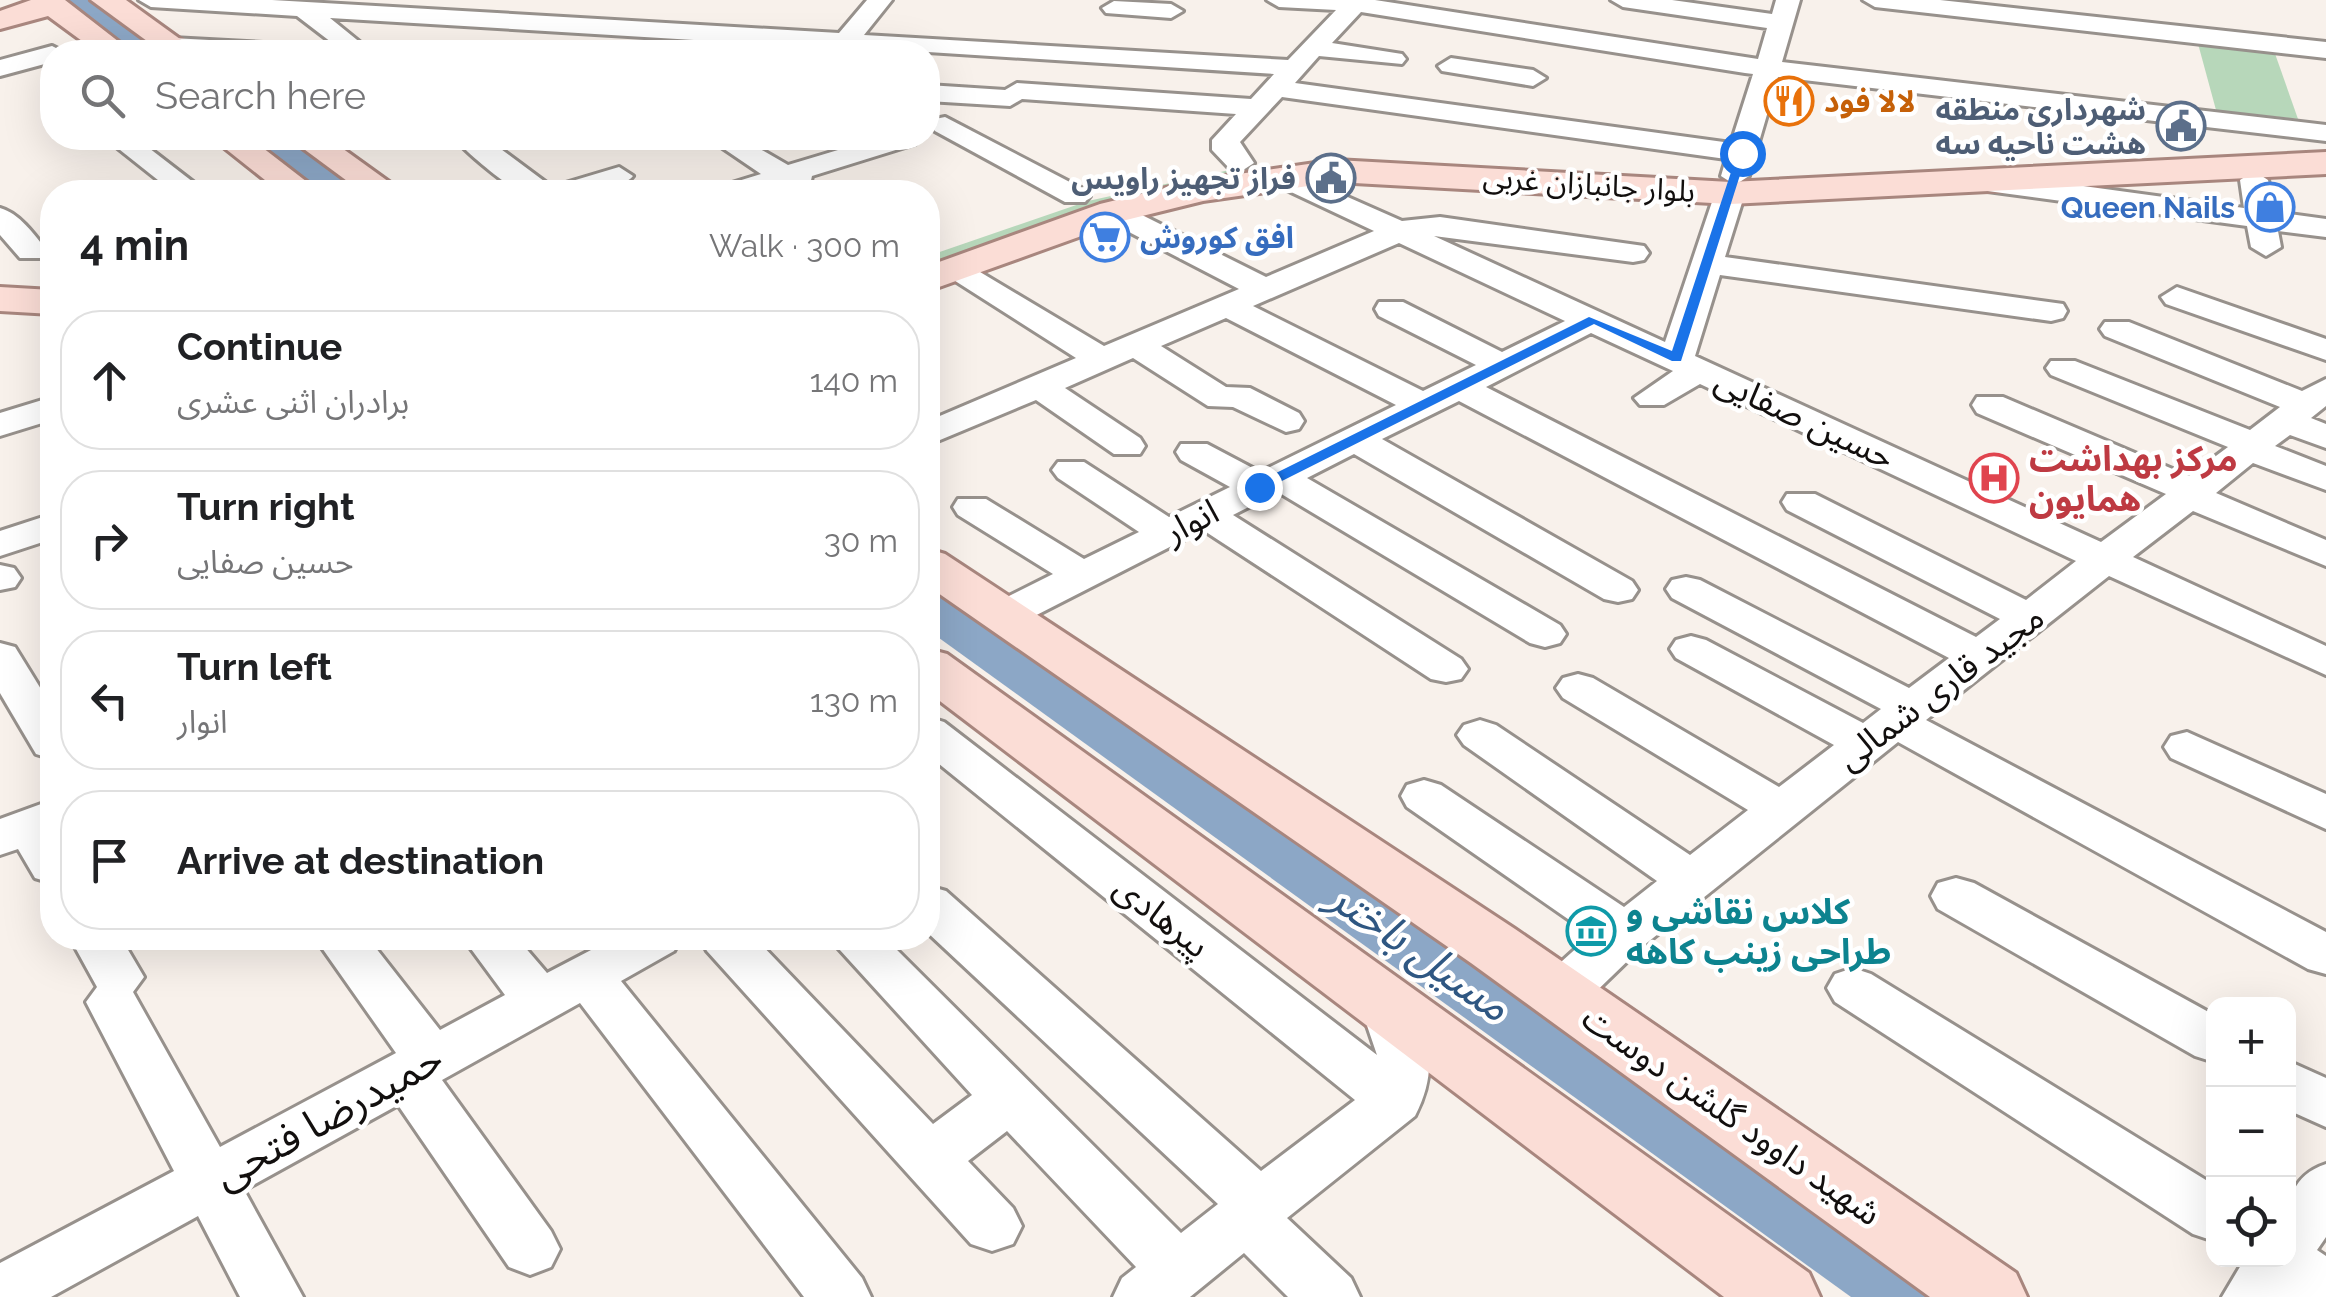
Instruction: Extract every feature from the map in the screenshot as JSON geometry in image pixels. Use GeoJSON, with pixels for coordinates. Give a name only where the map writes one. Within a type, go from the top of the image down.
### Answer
{"type":"FeatureCollection","features":[{"type":"Feature","properties":{"kind":"main road"},"geometry":{"type":"LineString","coordinates":[[106,0],[164,40]]}},
{"type":"Feature","properties":{"kind":"main road"},"geometry":{"type":"LineString","coordinates":[[0,20],[49,2],[100,40]]}},
{"type":"Feature","properties":{"kind":"main road","name":"بلوار جانبازان غربی"},"geometry":{"type":"LineString","coordinates":[[940,264],[1075,196],[1233,157],[1384,155],[1736,174],[2326,145]]}},
{"type":"Feature","properties":{"kind":"main road"},"geometry":{"type":"LineString","coordinates":[[245,150],[286,180]]}},
{"type":"Feature","properties":{"kind":"main road"},"geometry":{"type":"LineString","coordinates":[[324,150],[368,180]]}},
{"type":"Feature","properties":{"kind":"main road"},"geometry":{"type":"LineString","coordinates":[[1233,157],[1282,177]]}},
{"type":"Feature","properties":{"kind":"main road","name":"بلوار جانبازان غربی"},"geometry":{"type":"LineString","coordinates":[[940,265],[1113,212],[1282,177],[1385,170],[1980,181],[2326,163]]}},
{"type":"Feature","properties":{"kind":"main road"},"geometry":{"type":"LineString","coordinates":[[0,299],[39,272]]}},
{"type":"Feature","properties":{"kind":"main road","name":"شهید داوود گلشن دوست"},"geometry":{"type":"LineString","coordinates":[[940,572],[1560,994],[1989,1297]]}},
{"type":"Feature","properties":{"kind":"main road"},"geometry":{"type":"LineString","coordinates":[[940,675],[1782,1297]]}},
{"type":"Feature","properties":{"kind":"street"},"geometry":{"type":"LineString","coordinates":[[152,0],[742,40]]}},
{"type":"Feature","properties":{"kind":"street"},"geometry":{"type":"LineString","coordinates":[[847,40],[880,0]]}},
{"type":"Feature","properties":{"kind":"street"},"geometry":{"type":"LineString","coordinates":[[1279,0],[1357,2],[1744,65],[1772,65],[1888,81],[2055,111],[2326,132]]}},
{"type":"Feature","properties":{"kind":"street"},"geometry":{"type":"LineString","coordinates":[[1623,0],[1784,12],[1772,65],[1709,264],[1689,364],[1652,398]]}},
{"type":"Feature","properties":{"kind":"street"},"geometry":{"type":"LineString","coordinates":[[1875,0],[2056,30],[2322,66]]}},
{"type":"Feature","properties":{"kind":"street"},"geometry":{"type":"LineString","coordinates":[[1233,157],[1226,140],[1357,2]]}},
{"type":"Feature","properties":{"kind":"street"},"geometry":{"type":"LineString","coordinates":[[1114,8],[1144,5],[1171,10]]}},
{"type":"Feature","properties":{"kind":"street"},"geometry":{"type":"LineString","coordinates":[[303,9],[343,40]]}},
{"type":"Feature","properties":{"kind":"street"},"geometry":{"type":"LineString","coordinates":[[1313,48],[1391,47],[1333,27]]}},
{"type":"Feature","properties":{"kind":"street"},"geometry":{"type":"LineString","coordinates":[[940,50],[1039,53],[1578,130],[1736,174]]}},
{"type":"Feature","properties":{"kind":"street"},"geometry":{"type":"LineString","coordinates":[[940,125],[1014,94],[1039,53]]}},
{"type":"Feature","properties":{"kind":"street"},"geometry":{"type":"LineString","coordinates":[[11,65],[40,57]]}},
{"type":"Feature","properties":{"kind":"street"},"geometry":{"type":"LineString","coordinates":[[11,65],[40,80]]}},
{"type":"Feature","properties":{"kind":"street"},"geometry":{"type":"LineString","coordinates":[[1451,66],[1532,78]]}},
{"type":"Feature","properties":{"kind":"street"},"geometry":{"type":"LineString","coordinates":[[1461,114],[1495,73]]}},
{"type":"Feature","properties":{"kind":"street"},"geometry":{"type":"LineString","coordinates":[[940,93],[1275,88]]}},
{"type":"Feature","properties":{"kind":"street"},"geometry":{"type":"LineString","coordinates":[[1578,130],[1591,97]]}},
{"type":"Feature","properties":{"kind":"street"},"geometry":{"type":"LineString","coordinates":[[940,129],[1075,196]]}},
{"type":"Feature","properties":{"kind":"street"},"geometry":{"type":"LineString","coordinates":[[135,150],[175,180]]}},
{"type":"Feature","properties":{"kind":"street"},"geometry":{"type":"LineString","coordinates":[[485,150],[524,180]]}},
{"type":"Feature","properties":{"kind":"street"},"geometry":{"type":"LineString","coordinates":[[742,150],[794,180]]}},
{"type":"Feature","properties":{"kind":"street"},"geometry":{"type":"LineString","coordinates":[[772,180],[849,150]]}},
{"type":"Feature","properties":{"kind":"street"},"geometry":{"type":"LineString","coordinates":[[604,180],[618,176]]}},
{"type":"Feature","properties":{"kind":"street","name":"حسین صفایی"},"geometry":{"type":"LineString","coordinates":[[1282,177],[2326,662]]}},
{"type":"Feature","properties":{"kind":"street"},"geometry":{"type":"LineString","coordinates":[[2254,180],[2264,233]]}},
{"type":"Feature","properties":{"kind":"street"},"geometry":{"type":"LineString","coordinates":[[1980,181],[2264,233],[2326,228]]}},
{"type":"Feature","properties":{"kind":"street"},"geometry":{"type":"LineString","coordinates":[[1113,212],[1268,291]]}},
{"type":"Feature","properties":{"kind":"street"},"geometry":{"type":"LineString","coordinates":[[0,217],[39,272]]}},
{"type":"Feature","properties":{"kind":"street"},"geometry":{"type":"LineString","coordinates":[[940,429],[1268,291],[1402,230],[1440,226],[1633,253]]}},
{"type":"Feature","properties":{"kind":"street"},"geometry":{"type":"LineString","coordinates":[[1709,264],[2051,311]]}},
{"type":"Feature","properties":{"kind":"street"},"geometry":{"type":"LineString","coordinates":[[940,268],[1104,360]]}},
{"type":"Feature","properties":{"kind":"street"},"geometry":{"type":"LineString","coordinates":[[2176,296],[2326,350]]}},
{"type":"Feature","properties":{"kind":"street"},"geometry":{"type":"LineString","coordinates":[[1229,307],[1424,405]]}},
{"type":"Feature","properties":{"kind":"street"},"geometry":{"type":"LineString","coordinates":[[1391,309],[1500,364]]}},
{"type":"Feature","properties":{"kind":"street","name":"انوار"},"geometry":{"type":"LineString","coordinates":[[1002,616],[1594,320]]}},
{"type":"Feature","properties":{"kind":"street"},"geometry":{"type":"LineString","coordinates":[[2117,329],[2290,423],[2326,479]]}},
{"type":"Feature","properties":{"kind":"street"},"geometry":{"type":"LineString","coordinates":[[1137,346],[1220,399],[1238,395],[1286,421]]}},
{"type":"Feature","properties":{"kind":"street"},"geometry":{"type":"LineString","coordinates":[[2064,368],[2290,423]]}},
{"type":"Feature","properties":{"kind":"street"},"geometry":{"type":"LineString","coordinates":[[1038,386],[1127,446]]}},
{"type":"Feature","properties":{"kind":"street"},"geometry":{"type":"LineString","coordinates":[[1459,387],[1981,657]]}},
{"type":"Feature","properties":{"kind":"street"},"geometry":{"type":"LineString","coordinates":[[1990,405],[2326,554]]}},
{"type":"Feature","properties":{"kind":"street"},"geometry":{"type":"LineString","coordinates":[[0,425],[40,412]]}},
{"type":"Feature","properties":{"kind":"street","name":"مجید قاری شمالی"},"geometry":{"type":"LineString","coordinates":[[1560,994],[1625,933],[1694,882],[1781,809],[2108,560],[2189,492],[2290,423]]}},
{"type":"Feature","properties":{"kind":"street"},"geometry":{"type":"LineString","coordinates":[[1355,439],[1618,590]]}},
{"type":"Feature","properties":{"kind":"street"},"geometry":{"type":"LineString","coordinates":[[1194,452],[1269,482],[1545,634]]}},
{"type":"Feature","properties":{"kind":"street"},"geometry":{"type":"LineString","coordinates":[[1071,470],[1167,533]]}},
{"type":"Feature","properties":{"kind":"street"},"geometry":{"type":"LineString","coordinates":[[1801,502],[2030,618]]}},
{"type":"Feature","properties":{"kind":"street"},"geometry":{"type":"LineString","coordinates":[[972,507],[1082,575]]}},
{"type":"Feature","properties":{"kind":"street"},"geometry":{"type":"LineString","coordinates":[[1205,514],[1446,669]]}},
{"type":"Feature","properties":{"kind":"street"},"geometry":{"type":"LineString","coordinates":[[0,544],[40,523]]}},
{"type":"Feature","properties":{"kind":"street"},"geometry":{"type":"LineString","coordinates":[[1686,589],[1890,724],[2326,954]]}},
{"type":"Feature","properties":{"kind":"street"},"geometry":{"type":"LineString","coordinates":[[1692,649],[1890,724]]}},
{"type":"Feature","properties":{"kind":"street"},"geometry":{"type":"LineString","coordinates":[[0,656],[40,724]]}},
{"type":"Feature","properties":{"kind":"street"},"geometry":{"type":"LineString","coordinates":[[1578,688],[1781,809]]}},
{"type":"Feature","properties":{"kind":"street"},"geometry":{"type":"LineString","coordinates":[[1480,736],[1694,882]]}},
{"type":"Feature","properties":{"kind":"street","name":"پیرهادی"},"geometry":{"type":"LineString","coordinates":[[940,741],[1395,1100]]}},
{"type":"Feature","properties":{"kind":"street"},"geometry":{"type":"LineString","coordinates":[[2187,747],[2326,813]]}},
{"type":"Feature","properties":{"kind":"street"},"geometry":{"type":"LineString","coordinates":[[1424,796],[1625,933]]}},
{"type":"Feature","properties":{"kind":"street"},"geometry":{"type":"LineString","coordinates":[[1956,896],[2206,1037]]}},
{"type":"Feature","properties":{"kind":"street"},"geometry":{"type":"LineString","coordinates":[[940,915],[1253,1212],[1328,1297]]}},
{"type":"Feature","properties":{"kind":"street"},"geometry":{"type":"LineString","coordinates":[[347,950],[530,1249]]}},
{"type":"Feature","properties":{"kind":"street"},"geometry":{"type":"LineString","coordinates":[[506,950],[564,988],[840,1297]]}},
{"type":"Feature","properties":{"kind":"street","name":"حمیدرضا فتحی"},"geometry":{"type":"LineString","coordinates":[[0,1294],[634,950]]}},
{"type":"Feature","properties":{"kind":"street"},"geometry":{"type":"LineString","coordinates":[[736,950],[992,1226]]}},
{"type":"Feature","properties":{"kind":"street"},"geometry":{"type":"LineString","coordinates":[[866,950],[1010,1098],[1161,1284],[1395,1100],[1406,1081],[1406,1059],[1399,1029],[1384,1000]]}},
{"type":"Feature","properties":{"kind":"street"},"geometry":{"type":"LineString","coordinates":[[108,972],[272,1297]]}},
{"type":"Feature","properties":{"kind":"street"},"geometry":{"type":"LineString","coordinates":[[1853,988],[2206,1211]]}},
{"type":"Feature","properties":{"kind":"street"},"geometry":{"type":"LineString","coordinates":[[2294,1087],[2326,1104]]}},
{"type":"Feature","properties":{"kind":"street"},"geometry":{"type":"LineString","coordinates":[[929,1158],[1010,1098]]}},
{"type":"Feature","properties":{"kind":"street"},"geometry":{"type":"LineString","coordinates":[[2296,1232],[2326,1188]]}},
{"type":"Feature","properties":{"kind":"street"},"geometry":{"type":"LineString","coordinates":[[2253,1297],[2275,1267]]}},
{"type":"Feature","properties":{"kind":"street"},"geometry":{"type":"LineString","coordinates":[[2292,1267],[2326,1288]]}},
{"type":"Feature","properties":{"kind":"green space"},"geometry":{"type":"Polygon","coordinates":[[[2197,40],[2273,48],[2298,119],[2216,110],[2197,40]]]}},
{"type":"Feature","properties":{"kind":"green space"},"geometry":{"type":"Polygon","coordinates":[[[2326,150],[2326,156],[1776,181],[1788,178],[2326,150]]]}},
{"type":"Feature","properties":{"kind":"green space"},"geometry":{"type":"Polygon","coordinates":[[[1234,169],[1246,177],[1043,227],[940,263],[940,252],[1088,201],[1234,169]]]}},
{"type":"Feature","properties":{"kind":"waterway","name":"مسیل باختر"},"geometry":{"type":"LineString","coordinates":[[76,0],[137,40]]}},
{"type":"Feature","properties":{"kind":"waterway","name":"مسیل باختر"},"geometry":{"type":"LineString","coordinates":[[288,150],[330,180]]}},
{"type":"Feature","properties":{"kind":"waterway","name":"مسیل باختر"},"geometry":{"type":"LineString","coordinates":[[940,613],[1913,1297]]}},
{"type":"Feature","properties":{"kind":"place","name":"لالا فود"},"geometry":{"type":"Point","coordinates":[1789,101]}},
{"type":"Feature","properties":{"kind":"place","name":"شهرداری منطقه هشت ناحیه سه"},"geometry":{"type":"Point","coordinates":[2181,126]}},
{"type":"Feature","properties":{"kind":"place","name":"فراز تجهیز راویس"},"geometry":{"type":"Point","coordinates":[1331,178]}},
{"type":"Feature","properties":{"kind":"place","name":"Queen Nails"},"geometry":{"type":"Point","coordinates":[2270,207]}},
{"type":"Feature","properties":{"kind":"place","name":"افق کوروش"},"geometry":{"type":"Point","coordinates":[1105,237]}},
{"type":"Feature","properties":{"kind":"place","name":"مرکز بهداشت همایون"},"geometry":{"type":"Point","coordinates":[1994,478]}},
{"type":"Feature","properties":{"kind":"place","name":"کلاس نقاشی و طراحی زینب کاهه"},"geometry":{"type":"Point","coordinates":[1591,931]}},
{"type":"Feature","properties":{"kind":"route"},"geometry":{"type":"LineString","coordinates":[[1259,487],[1594,320],[1676,358],[1742,153]]}}]}
